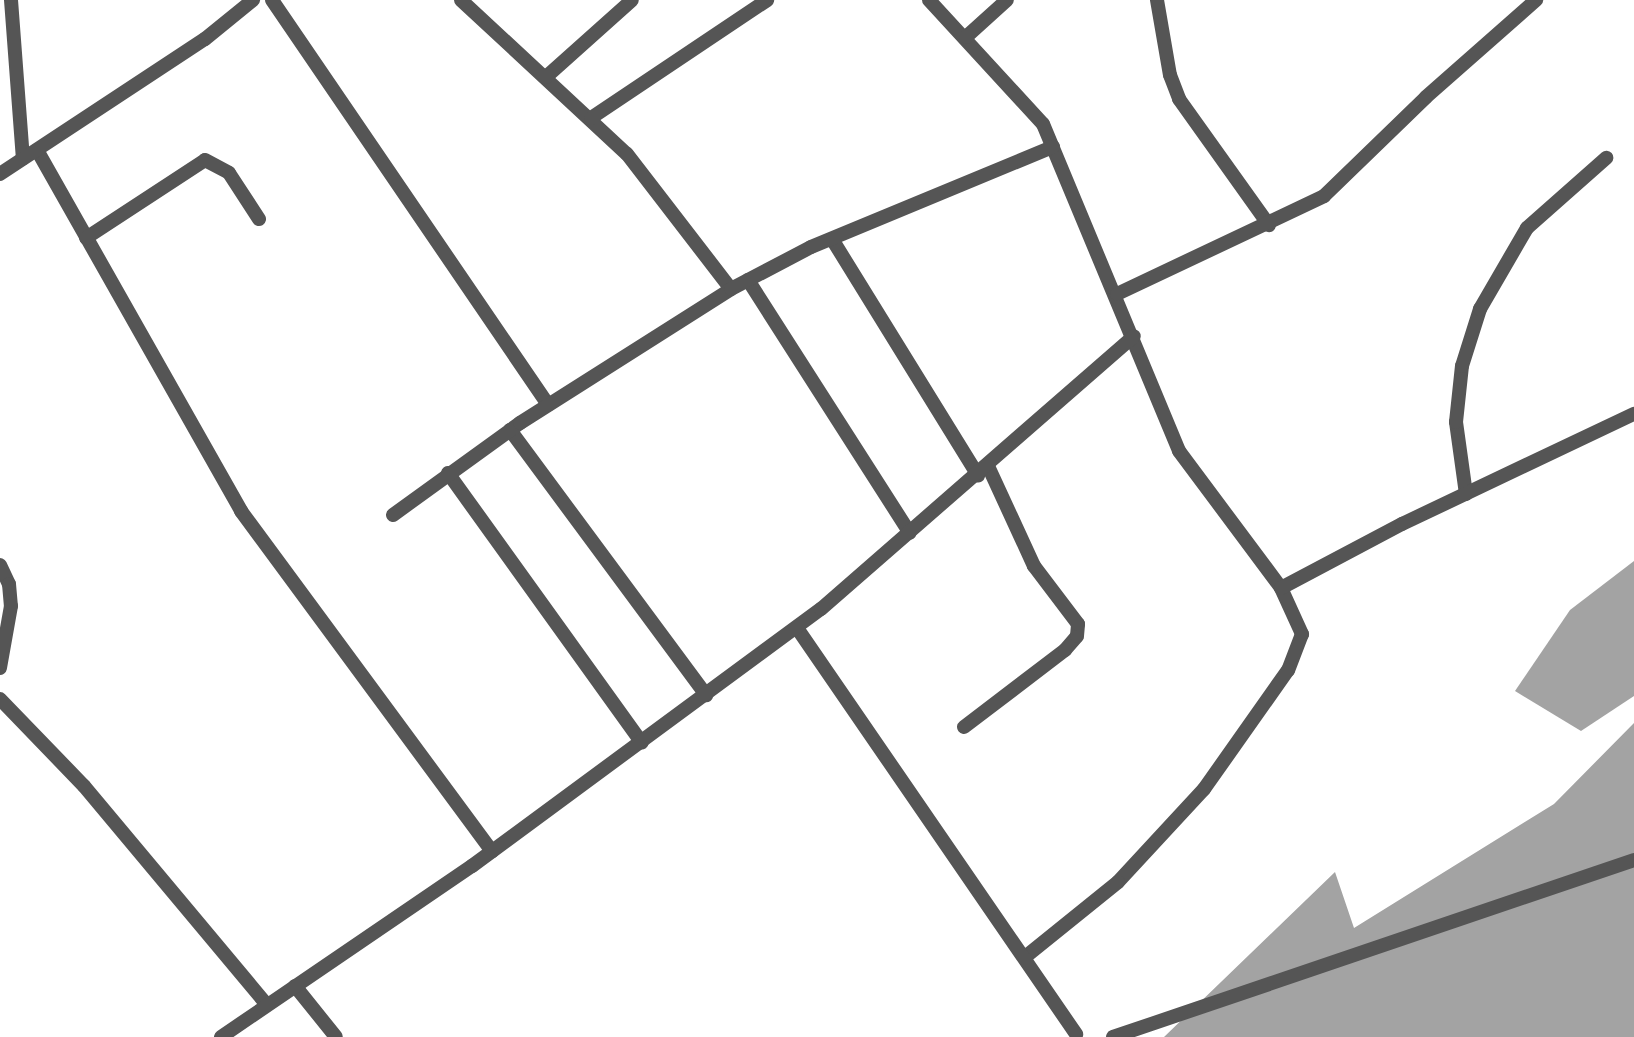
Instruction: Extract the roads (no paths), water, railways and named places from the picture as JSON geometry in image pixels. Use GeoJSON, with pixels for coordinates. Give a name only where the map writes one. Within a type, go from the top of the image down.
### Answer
{"type":"FeatureCollection","features":[{"type":"Feature","properties":{"kind":"street"},"geometry":{"type":"LineString","coordinates":[[11,0],[23,159]]}},
{"type":"Feature","properties":{"kind":"street"},"geometry":{"type":"LineString","coordinates":[[0,174],[205,39],[253,0]]}},
{"type":"Feature","properties":{"kind":"street"},"geometry":{"type":"LineString","coordinates":[[272,0],[548,405]]}},
{"type":"Feature","properties":{"kind":"street"},"geometry":{"type":"LineString","coordinates":[[461,0],[627,154],[731,289]]}},
{"type":"Feature","properties":{"kind":"street"},"geometry":{"type":"LineString","coordinates":[[546,77],[632,0]]}},
{"type":"Feature","properties":{"kind":"street"},"geometry":{"type":"LineString","coordinates":[[591,118],[767,0]]}},
{"type":"Feature","properties":{"kind":"street"},"geometry":{"type":"LineString","coordinates":[[929,0],[1026,102],[1053,147],[1117,294],[1179,452],[1281,588],[1301,634],[1288,670],[1204,789],[1118,882],[1025,957]]}},
{"type":"Feature","properties":{"kind":"street"},"geometry":{"type":"LineString","coordinates":[[966,37],[1007,0]]}},
{"type":"Feature","properties":{"kind":"street"},"geometry":{"type":"LineString","coordinates":[[1157,0],[1170,75],[1179,99],[1269,225]]}},
{"type":"Feature","properties":{"kind":"street"},"geometry":{"type":"LineString","coordinates":[[1117,294],[1269,225],[1324,196],[1426,97],[1536,0]]}},
{"type":"Feature","properties":{"kind":"street"},"geometry":{"type":"LineString","coordinates":[[393,515],[510,430],[731,289],[832,239],[1053,147]]}},
{"type":"Feature","properties":{"kind":"street"},"geometry":{"type":"LineString","coordinates":[[37,150],[241,511],[492,851]]}},
{"type":"Feature","properties":{"kind":"street"},"geometry":{"type":"LineString","coordinates":[[1466,494],[1456,422],[1462,366],[1480,309],[1527,228],[1606,158]]}},
{"type":"Feature","properties":{"kind":"street"},"geometry":{"type":"LineString","coordinates":[[86,238],[205,160],[216,162],[229,173],[259,219]]}},
{"type":"Feature","properties":{"kind":"street"},"geometry":{"type":"LineString","coordinates":[[832,239],[983,471],[1034,566],[1077,624],[1077,636],[1065,650],[964,727]]}},
{"type":"Feature","properties":{"kind":"street"},"geometry":{"type":"LineString","coordinates":[[748,280],[910,533]]}},
{"type":"Feature","properties":{"kind":"street"},"geometry":{"type":"LineString","coordinates":[[220,1037],[492,851],[797,628],[983,471],[1134,336]]}},
{"type":"Feature","properties":{"kind":"street"},"geometry":{"type":"LineString","coordinates":[[1281,588],[1466,494],[1634,414]]}},
{"type":"Feature","properties":{"kind":"street"},"geometry":{"type":"LineString","coordinates":[[510,430],[706,695]]}},
{"type":"Feature","properties":{"kind":"street"},"geometry":{"type":"LineString","coordinates":[[448,473],[642,743]]}},
{"type":"Feature","properties":{"kind":"street"},"geometry":{"type":"LineString","coordinates":[[0,565],[9,584],[11,606],[0,668]]}},
{"type":"Feature","properties":{"kind":"street"},"geometry":{"type":"LineString","coordinates":[[797,628],[934,833],[1025,957],[1076,1034]]}},
{"type":"Feature","properties":{"kind":"street"},"geometry":{"type":"LineString","coordinates":[[0,699],[84,786],[267,1005]]}},
{"type":"Feature","properties":{"kind":"street"},"geometry":{"type":"LineString","coordinates":[[1113,1037],[1634,860]]}},
{"type":"Feature","properties":{"kind":"street"},"geometry":{"type":"LineString","coordinates":[[295,986],[336,1037]]}}]}
